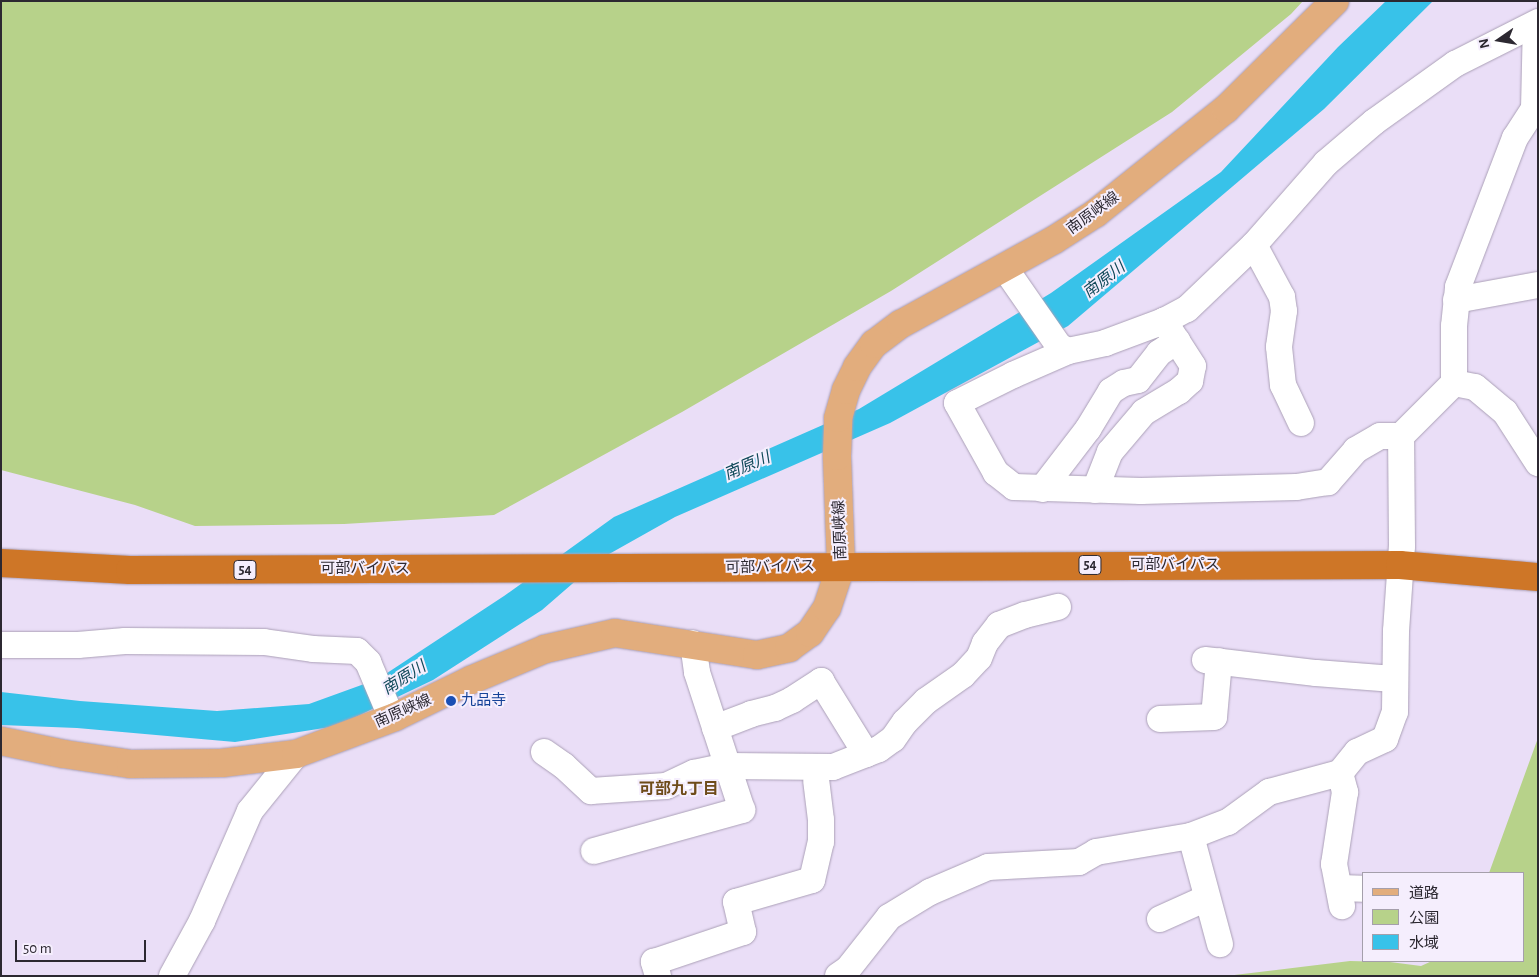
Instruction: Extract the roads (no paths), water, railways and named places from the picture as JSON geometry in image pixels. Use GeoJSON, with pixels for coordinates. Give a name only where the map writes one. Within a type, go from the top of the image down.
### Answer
{"type":"FeatureCollection","features":[{"type":"Feature","properties":{"kind":"highway","name":"可部バイパス"},"geometry":{"type":"LineString","coordinates":[[1,563],[130,570],[1400,565],[1538,577]]}},
{"type":"Feature","properties":{"kind":"main road","name":"南原峡線"},"geometry":{"type":"LineString","coordinates":[[1,741],[64,754],[131,764],[222,763],[296,754],[391,712],[545,649],[615,633],[693,643],[758,655],[789,648],[810,633],[827,608],[841,566],[837,456],[838,418],[846,390],[857,367],[874,344],[901,324],[1054,240],[1096,214],[1226,110],[1334,1]]}},
{"type":"Feature","properties":{"kind":"street"},"geometry":{"type":"LineString","coordinates":[[838,976],[848,969],[889,917],[930,892],[988,867],[1079,862],[1096,852],[1192,836],[1228,822],[1269,792],[1340,773],[1357,752],[1385,739],[1395,712],[1394,679],[1400,565],[1401,436],[1454,383],[1454,326],[1458,287],[1516,138],[1536,110],[1537,23],[1455,64],[1374,122],[1326,163],[1254,245],[1187,309],[1138,380],[1124,383],[1111,391],[1088,429],[1042,489]]}},
{"type":"Feature","properties":{"kind":"street"},"geometry":{"type":"LineString","coordinates":[[1254,245],[1282,297],[1284,311],[1279,347],[1282,377],[1301,423]]}},
{"type":"Feature","properties":{"kind":"street"},"geometry":{"type":"LineString","coordinates":[[1004,267],[1024,297],[1061,344]]}},
{"type":"Feature","properties":{"kind":"street"},"geometry":{"type":"LineString","coordinates":[[1456,300],[1538,285]]}},
{"type":"Feature","properties":{"kind":"street"},"geometry":{"type":"LineString","coordinates":[[1171,331],[1105,343],[1061,344],[1013,375],[957,403],[996,473],[1014,488],[1141,491],[1296,487],[1328,482],[1356,450],[1380,436],[1401,436]]}},
{"type":"Feature","properties":{"kind":"street"},"geometry":{"type":"LineString","coordinates":[[1095,490],[1110,452],[1144,412],[1179,391],[1190,381],[1193,366],[1171,331]]}},
{"type":"Feature","properties":{"kind":"street"},"geometry":{"type":"LineString","coordinates":[[1454,383],[1475,387],[1505,412],[1538,463]]}},
{"type":"Feature","properties":{"kind":"street"},"geometry":{"type":"LineString","coordinates":[[544,752],[564,766],[591,791],[666,786],[694,773],[728,766],[833,767],[866,754],[893,739],[904,722],[926,701],[963,675],[979,658],[986,643],[999,625],[1024,615],[1058,607]]}},
{"type":"Feature","properties":{"kind":"street"},"geometry":{"type":"LineString","coordinates":[[1,645],[78,645],[125,641],[264,642],[313,649],[358,651],[368,662],[391,712]]}},
{"type":"Feature","properties":{"kind":"street"},"geometry":{"type":"LineString","coordinates":[[594,851],[742,810],[697,672],[693,643]]}},
{"type":"Feature","properties":{"kind":"street"},"geometry":{"type":"LineString","coordinates":[[1160,719],[1214,717],[1212,661],[1316,673],[1394,679]]}},
{"type":"Feature","properties":{"kind":"street"},"geometry":{"type":"LineString","coordinates":[[715,728],[792,700],[822,680],[866,754]]}},
{"type":"Feature","properties":{"kind":"street"},"geometry":{"type":"LineString","coordinates":[[172,976],[202,921],[250,811],[296,754]]}},
{"type":"Feature","properties":{"kind":"street"},"geometry":{"type":"LineString","coordinates":[[1340,773],[1345,792],[1334,864],[1348,894]]}},
{"type":"Feature","properties":{"kind":"street"},"geometry":{"type":"LineString","coordinates":[[658,976],[654,962],[743,932],[736,902],[812,880],[821,842],[821,820],[816,781]]}},
{"type":"Feature","properties":{"kind":"street"},"geometry":{"type":"LineString","coordinates":[[1192,836],[1220,944]]}},
{"type":"Feature","properties":{"kind":"street"},"geometry":{"type":"LineString","coordinates":[[1160,919],[1207,898]]}},
{"type":"Feature","properties":{"kind":"water","name":"南原川"},"geometry":{"type":"Polygon","coordinates":[[[1386,1],[1433,1],[1324,109],[1068,326],[890,423],[675,517],[602,558],[542,610],[433,680],[337,726],[235,742],[77,728],[1,725],[1,692],[80,701],[217,711],[309,704],[378,679],[504,596],[614,517],[859,409],[1051,293],[1221,172],[1338,47],[1386,1]]]}},
{"type":"Feature","properties":{"kind":"place","name":"九品寺"},"geometry":{"type":"Point","coordinates":[451,701]}},
{"type":"Feature","properties":{"kind":"district","name":"可部九丁目"},"geometry":{"type":"Point","coordinates":[679,789]}}]}
